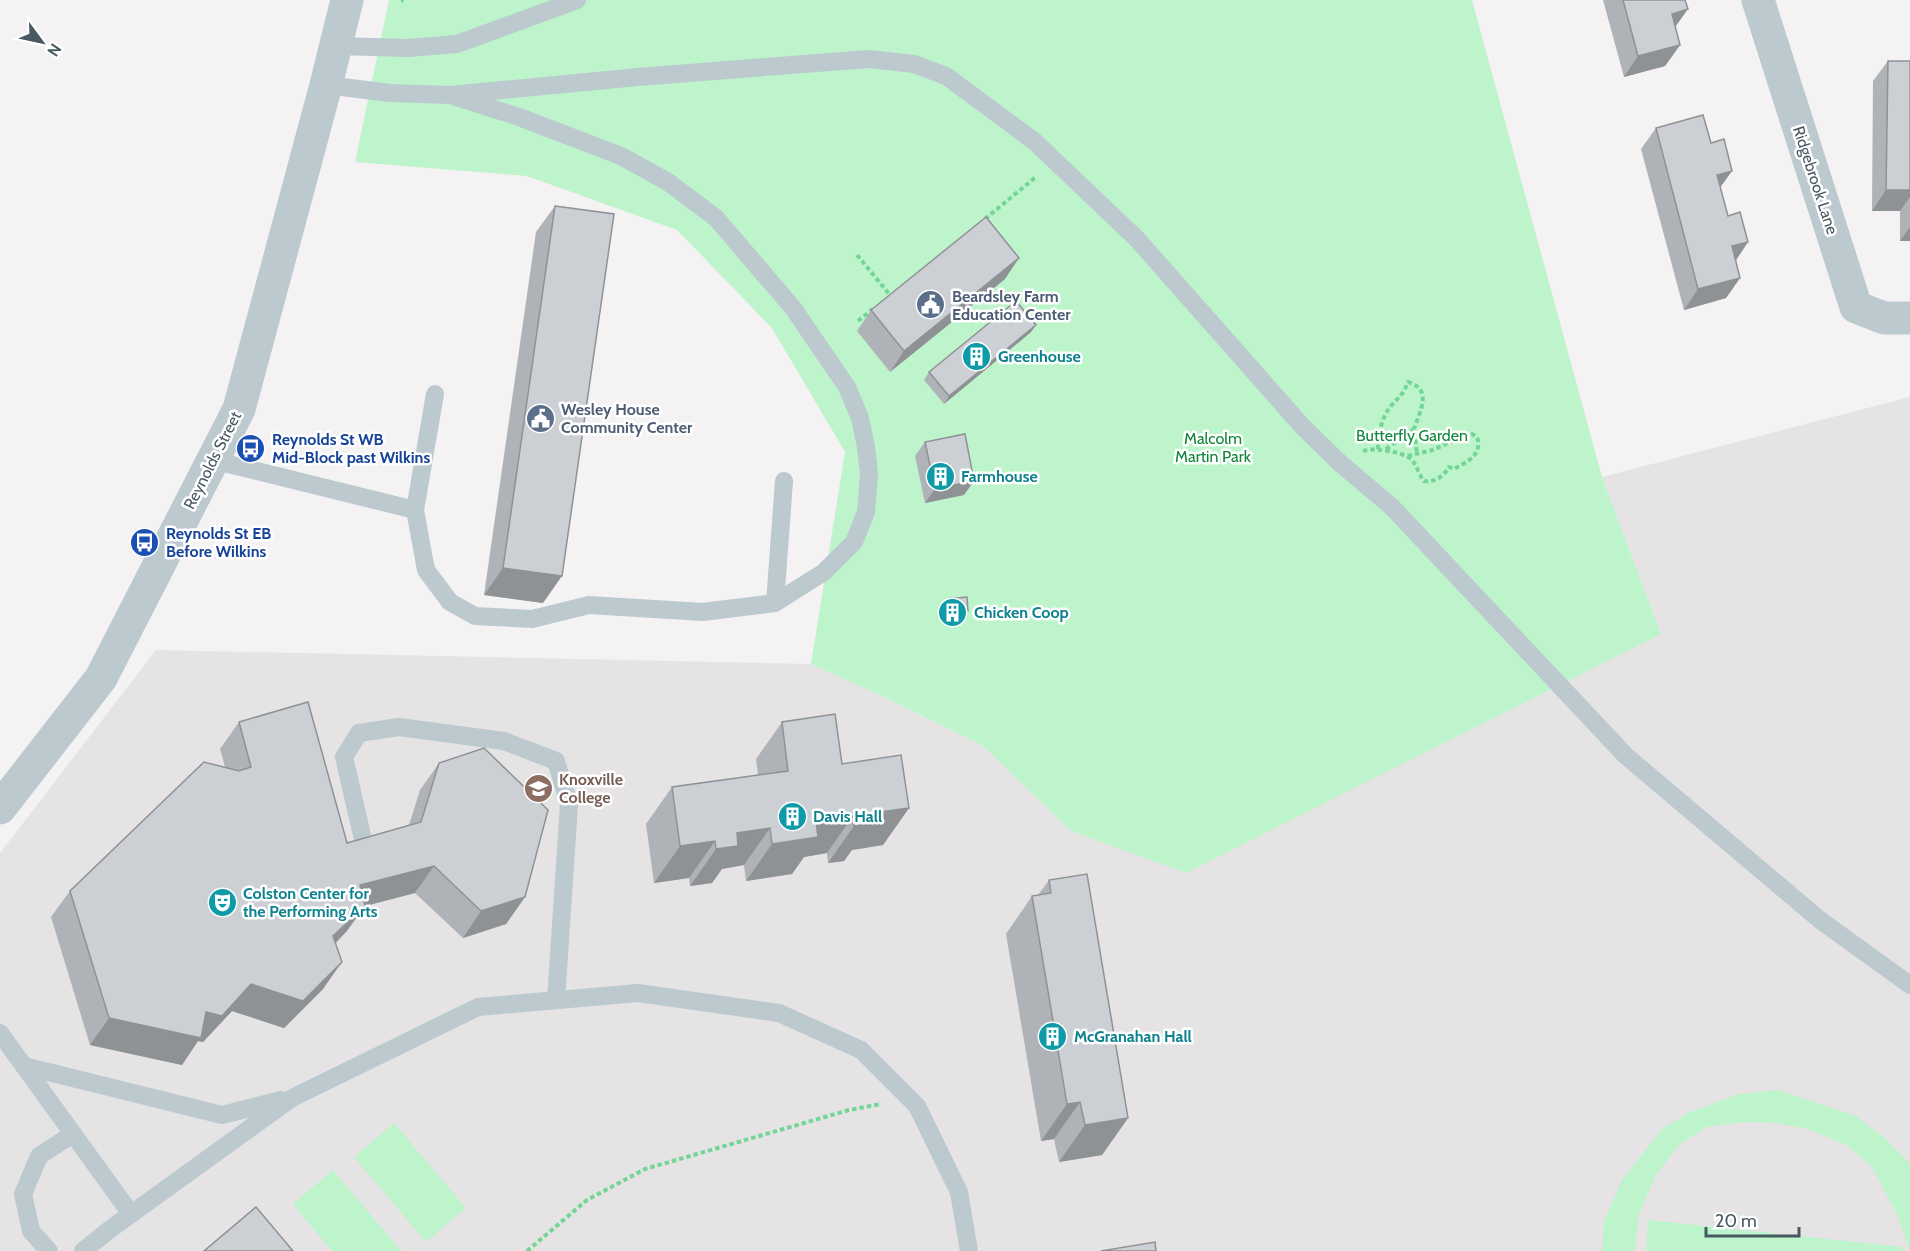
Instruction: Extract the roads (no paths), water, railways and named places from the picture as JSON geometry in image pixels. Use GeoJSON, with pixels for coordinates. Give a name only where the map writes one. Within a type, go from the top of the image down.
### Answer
{"type":"FeatureCollection","features":[{"type":"Feature","properties":{"kind":"street","name":"Reynolds Street"},"geometry":{"type":"LineString","coordinates":[[0,808],[101,678],[239,409],[347,0]]}},
{"type":"Feature","properties":{"kind":"street","name":"Ridgebrook Lane"},"geometry":{"type":"LineString","coordinates":[[1758,0],[1856,307],[1884,318],[1910,318]]}},
{"type":"Feature","properties":{"kind":"lane"},"geometry":{"type":"LineString","coordinates":[[336,46],[408,48],[457,44],[577,0]]}},
{"type":"Feature","properties":{"kind":"lane"},"geometry":{"type":"LineString","coordinates":[[326,85],[390,93],[450,95],[662,75],[868,60],[914,64],[946,76],[1034,141],[1137,239],[1303,427],[1341,464],[1392,507],[1626,756],[1820,920],[1910,985]]}},
{"type":"Feature","properties":{"kind":"lane"},"geometry":{"type":"LineString","coordinates":[[435,394],[415,510],[426,570],[450,602],[475,615],[532,619],[589,605],[703,612],[775,603],[824,572],[854,542],[866,512],[869,474],[866,447],[860,418],[847,387],[793,308],[716,218],[668,182],[621,156],[519,117],[450,95]]}},
{"type":"Feature","properties":{"kind":"lane"},"geometry":{"type":"LineString","coordinates":[[212,460],[415,510]]}},
{"type":"Feature","properties":{"kind":"lane"},"geometry":{"type":"LineString","coordinates":[[775,603],[784,481]]}},
{"type":"Feature","properties":{"kind":"lane"},"geometry":{"type":"LineString","coordinates":[[364,844],[344,757],[359,733],[399,727],[504,741],[556,761],[569,804],[556,1000]]}},
{"type":"Feature","properties":{"kind":"lane"},"geometry":{"type":"LineString","coordinates":[[83,1251],[130,1214],[292,1098],[478,1007],[638,993],[779,1013],[861,1050],[917,1106],[959,1192],[969,1251]]}},
{"type":"Feature","properties":{"kind":"lane"},"geometry":{"type":"LineString","coordinates":[[0,1033],[130,1214]]}},
{"type":"Feature","properties":{"kind":"lane"},"geometry":{"type":"LineString","coordinates":[[24,1066],[222,1115],[292,1098]]}},
{"type":"Feature","properties":{"kind":"lane"},"geometry":{"type":"LineString","coordinates":[[49,1251],[32,1231],[23,1194],[39,1156],[73,1134]]}},
{"type":"Feature","properties":{"kind":"place","name":"Beardsley Farm Education Center"},"geometry":{"type":"Point","coordinates":[931,305]}},
{"type":"Feature","properties":{"kind":"place","name":"Greenhouse"},"geometry":{"type":"Point","coordinates":[977,356]}},
{"type":"Feature","properties":{"kind":"place","name":"Wesley House Community Center"},"geometry":{"type":"Point","coordinates":[540,418]}},
{"type":"Feature","properties":{"kind":"place","name":"Reynolds St WB Mid-Block past Wilkins"},"geometry":{"type":"Point","coordinates":[251,448]}},
{"type":"Feature","properties":{"kind":"place","name":"Farmhouse"},"geometry":{"type":"Point","coordinates":[940,476]}},
{"type":"Feature","properties":{"kind":"place","name":"Reynolds St EB Before Wilkins"},"geometry":{"type":"Point","coordinates":[145,542]}},
{"type":"Feature","properties":{"kind":"place","name":"Chicken Coop"},"geometry":{"type":"Point","coordinates":[953,612]}},
{"type":"Feature","properties":{"kind":"place","name":"Knoxville College"},"geometry":{"type":"Point","coordinates":[538,788]}},
{"type":"Feature","properties":{"kind":"place","name":"Davis Hall"},"geometry":{"type":"Point","coordinates":[792,816]}},
{"type":"Feature","properties":{"kind":"place","name":"Colston Center for the Performing Arts"},"geometry":{"type":"Point","coordinates":[222,902]}},
{"type":"Feature","properties":{"kind":"place","name":"McGranahan Hall"},"geometry":{"type":"Point","coordinates":[1053,1036]}},
{"type":"Feature","properties":{"kind":"park label","name":"Butterfly Garden"},"geometry":{"type":"Point","coordinates":[1412,435]}},
{"type":"Feature","properties":{"kind":"park label","name":"Malcolm Martin Park"},"geometry":{"type":"Point","coordinates":[1213,447]}}]}
